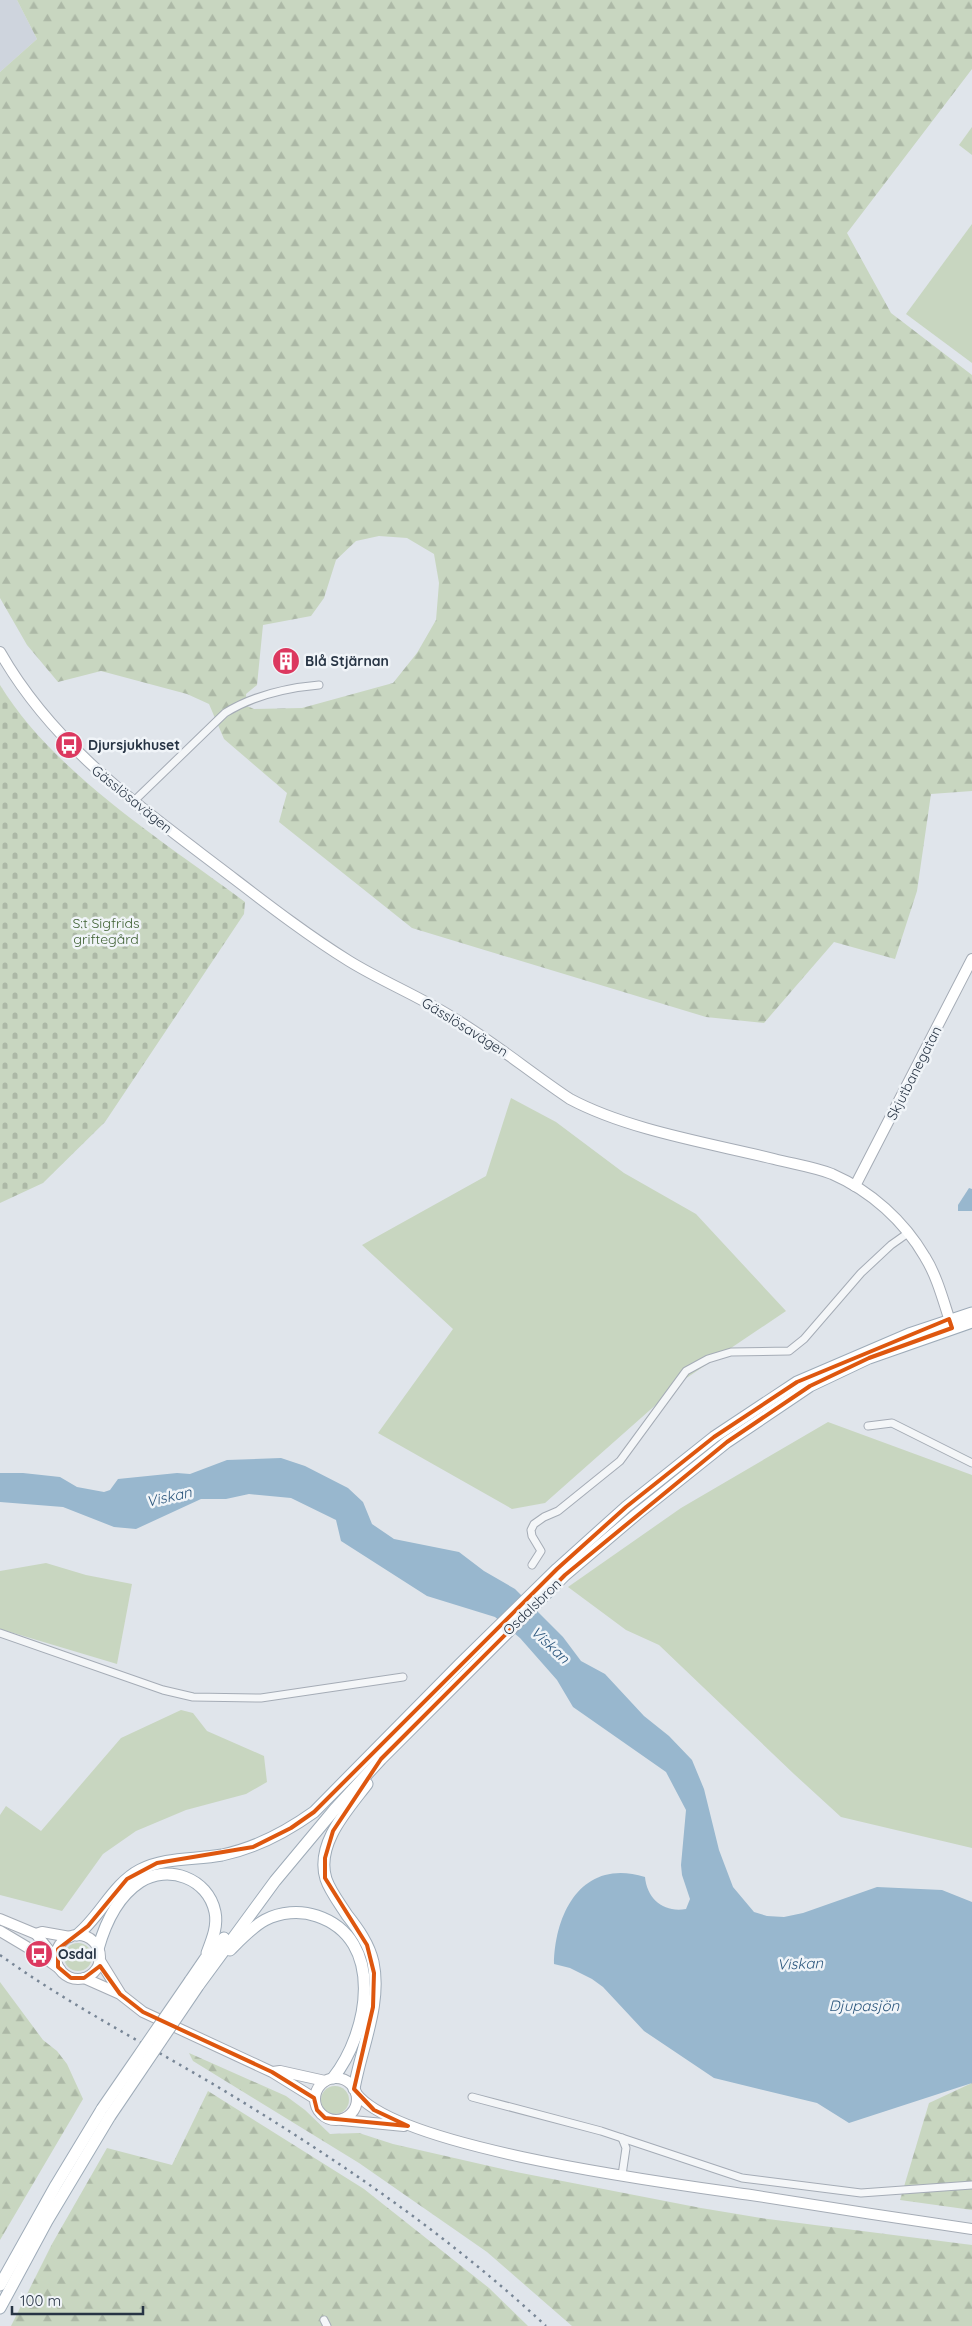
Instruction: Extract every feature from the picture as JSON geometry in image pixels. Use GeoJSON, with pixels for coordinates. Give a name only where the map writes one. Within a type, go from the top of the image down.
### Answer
{"type":"FeatureCollection","features":[{"type":"Feature","properties":{"kind":"main road","name":"Gässlösavägen"},"geometry":{"type":"LineString","coordinates":[[0,652],[27,693],[69,745],[134,801],[318,942],[350,962],[457,1020],[556,1090],[586,1108],[620,1121],[824,1172],[855,1186],[873,1197],[908,1233],[925,1257],[943,1297],[951,1324]]}},
{"type":"Feature","properties":{"kind":"main road","name":"Skjutbanegatan"},"geometry":{"type":"LineString","coordinates":[[855,1186],[972,959]]}},
{"type":"Feature","properties":{"kind":"main road"},"geometry":{"type":"LineString","coordinates":[[951,1324],[972,1313]]}},
{"type":"Feature","properties":{"kind":"main road"},"geometry":{"type":"LineString","coordinates":[[951,1324],[972,1322]]}},
{"type":"Feature","properties":{"kind":"main road","name":"Osdalsbron"},"geometry":{"type":"LineString","coordinates":[[377,1756],[496,1634],[561,1572],[727,1442],[810,1386],[951,1324]]}},
{"type":"Feature","properties":{"kind":"main road"},"geometry":{"type":"LineString","coordinates":[[56,1959],[59,1946],[88,1926],[114,1892],[139,1870],[158,1863],[238,1851],[271,1838],[314,1812],[377,1756]]}},
{"type":"Feature","properties":{"kind":"main road"},"geometry":{"type":"LineString","coordinates":[[205,1959],[377,1756]]}},
{"type":"Feature","properties":{"kind":"main road"},"geometry":{"type":"LineString","coordinates":[[0,2285],[56,2184],[198,1981],[275,1881],[377,1756]]}},
{"type":"Feature","properties":{"kind":"main road"},"geometry":{"type":"LineString","coordinates":[[342,2120],[353,2112],[357,2100],[355,2091],[373,2007],[374,1973],[368,1945],[339,1904],[325,1878],[325,1858],[333,1831],[373,1776],[377,1756]]}},
{"type":"Feature","properties":{"kind":"main road"},"geometry":{"type":"LineString","coordinates":[[84,1978],[93,1972],[108,1921],[127,1892],[150,1877],[173,1874],[185,1877],[204,1889],[215,1912],[214,1935],[198,1981]]}},
{"type":"Feature","properties":{"kind":"main road"},"geometry":{"type":"LineString","coordinates":[[198,1981],[247,1933],[264,1920],[302,1912],[324,1918],[344,1932],[359,1952],[365,1980],[361,2018],[343,2064],[329,2080],[320,2085],[314,2098]]}},
{"type":"Feature","properties":{"kind":"main road"},"geometry":{"type":"LineString","coordinates":[[0,1919],[38,1938],[56,1959],[60,1970]]}},
{"type":"Feature","properties":{"kind":"main road"},"geometry":{"type":"LineString","coordinates":[[0,1930],[42,1956],[71,1978],[84,1978],[120,1994],[143,2012],[272,2072],[314,2098],[320,2114],[331,2120],[408,2126]]}},
{"type":"Feature","properties":{"kind":"main road"},"geometry":{"type":"LineString","coordinates":[[38,1938],[42,1932],[88,1938],[120,1994]]}},
{"type":"Feature","properties":{"kind":"main road"},"geometry":{"type":"LineString","coordinates":[[272,2072],[280,2071],[329,2080],[344,2080],[363,2102],[374,2110],[408,2126],[499,2151],[622,2175],[972,2229]]}},
{"type":"Feature","properties":{"kind":"main road"},"geometry":{"type":"LineString","coordinates":[[0,2308],[106,2113]]}},
{"type":"Feature","properties":{"kind":"street"},"geometry":{"type":"LineString","coordinates":[[134,801],[225,713],[241,703],[278,691],[319,685]]}},
{"type":"Feature","properties":{"kind":"street"},"geometry":{"type":"LineString","coordinates":[[532,1565],[541,1551],[532,1536],[531,1530],[534,1524],[558,1511],[620,1461],[686,1371],[708,1359],[731,1352],[789,1351],[804,1339],[861,1273],[891,1245],[908,1233]]}},
{"type":"Feature","properties":{"kind":"street"},"geometry":{"type":"LineString","coordinates":[[868,1426],[892,1423],[972,1463]]}},
{"type":"Feature","properties":{"kind":"street"},"geometry":{"type":"LineString","coordinates":[[0,1633],[163,1690],[193,1697],[260,1698],[403,1678]]}},
{"type":"Feature","properties":{"kind":"street"},"geometry":{"type":"LineString","coordinates":[[472,2097],[622,2138],[742,2178],[812,2188],[880,2194],[935,2186],[972,2185]]}},
{"type":"Feature","properties":{"kind":"street"},"geometry":{"type":"LineString","coordinates":[[622,2138],[626,2148],[622,2175]]}},
{"type":"Feature","properties":{"kind":"highlighted area"},"geometry":{"type":"Polygon","coordinates":[[[949,1319],[952,1328],[869,1358],[810,1386],[727,1442],[565,1575],[381,1759],[333,1831],[325,1858],[325,1878],[367,1945],[374,1973],[373,2007],[354,2089],[374,2110],[408,2126],[325,2118],[317,2110],[314,2098],[272,2072],[143,2012],[120,1994],[100,1966],[84,1978],[71,1978],[58,1967],[58,1949],[88,1926],[127,1879],[157,1863],[253,1847],[291,1828],[314,1812],[557,1569],[626,1507],[714,1437],[797,1382],[949,1319]]]}},
{"type":"Feature","properties":{"kind":"shaded area"},"geometry":{"type":"Polygon","coordinates":[[[0,0],[17,0],[37,39],[0,72],[0,0]]]}},
{"type":"Feature","properties":{"kind":"green space"},"geometry":{"type":"Polygon","coordinates":[[[17,0],[972,0],[972,69],[847,233],[891,313],[972,375],[972,791],[931,794],[917,891],[895,959],[834,942],[764,1023],[706,1017],[412,928],[279,822],[287,793],[224,739],[209,704],[187,694],[101,671],[58,682],[27,645],[0,598],[0,72],[37,39],[17,0]],[[379,536],[356,541],[336,560],[324,598],[311,616],[263,625],[257,685],[246,694],[247,706],[254,709],[302,708],[393,683],[417,653],[436,620],[439,583],[434,554],[407,538],[379,536]]]}},
{"type":"Feature","properties":{"kind":"green space"},"geometry":{"type":"Polygon","coordinates":[[[972,127],[972,155],[959,145],[972,127]]]}},
{"type":"Feature","properties":{"kind":"green space"},"geometry":{"type":"Polygon","coordinates":[[[972,224],[972,363],[906,314],[972,224]]]}},
{"type":"Feature","properties":{"kind":"green space","name":"S:t Sigfrids griftegård"},"geometry":{"type":"Polygon","coordinates":[[[0,685],[23,717],[80,776],[146,830],[245,902],[244,914],[105,1122],[43,1183],[0,1203],[0,685]]]}},
{"type":"Feature","properties":{"kind":"green space"},"geometry":{"type":"Polygon","coordinates":[[[511,1098],[556,1122],[624,1173],[696,1214],[786,1311],[685,1379],[545,1503],[512,1509],[378,1433],[453,1329],[362,1245],[486,1176],[511,1098]]]}},
{"type":"Feature","properties":{"kind":"green space"},"geometry":{"type":"Polygon","coordinates":[[[828,1422],[972,1475],[972,1848],[841,1817],[659,1645],[626,1630],[568,1587],[681,1508],[828,1422]]]}},
{"type":"Feature","properties":{"kind":"green space"},"geometry":{"type":"Polygon","coordinates":[[[46,1563],[86,1575],[132,1584],[117,1664],[0,1629],[0,1571],[46,1563]]]}},
{"type":"Feature","properties":{"kind":"green space"},"geometry":{"type":"Polygon","coordinates":[[[181,1710],[193,1713],[207,1731],[264,1756],[267,1782],[246,1794],[186,1810],[136,1831],[103,1854],[62,1911],[0,1895],[0,1815],[6,1806],[41,1831],[121,1738],[181,1710]]]}},
{"type":"Feature","properties":{"kind":"green space"},"geometry":{"type":"Polygon","coordinates":[[[78,1943],[88,1947],[92,1957],[88,1967],[78,1971],[68,1967],[64,1957],[68,1947],[78,1943]]]}},
{"type":"Feature","properties":{"kind":"green space"},"geometry":{"type":"Polygon","coordinates":[[[0,1982],[43,2040],[57,2051],[67,2064],[83,2099],[0,2240],[0,1982]]]}},
{"type":"Feature","properties":{"kind":"green space"},"geometry":{"type":"Polygon","coordinates":[[[189,2053],[286,2096],[305,2110],[330,2134],[359,2133],[393,2144],[511,2171],[701,2208],[761,2218],[972,2245],[972,2326],[572,2326],[487,2252],[359,2163],[193,2061],[189,2053]]]}},
{"type":"Feature","properties":{"kind":"green space"},"geometry":{"type":"Polygon","coordinates":[[[972,2083],[972,2210],[900,2200],[929,2103],[972,2083]]]}},
{"type":"Feature","properties":{"kind":"green space"},"geometry":{"type":"Polygon","coordinates":[[[335,2086],[345,2090],[349,2100],[345,2110],[335,2114],[325,2110],[321,2100],[325,2090],[335,2086]]]}},
{"type":"Feature","properties":{"kind":"green space"},"geometry":{"type":"Polygon","coordinates":[[[208,2091],[364,2189],[489,2288],[528,2326],[11,2326],[52,2244],[107,2148],[172,2165],[208,2091]]]}},
{"type":"Feature","properties":{"kind":"water"},"geometry":{"type":"Polygon","coordinates":[[[969,1188],[972,1189],[972,1211],[958,1211],[958,1205],[969,1188]]]}},
{"type":"Feature","properties":{"kind":"water","name":"Djupasjön"},"geometry":{"type":"Polygon","coordinates":[[[281,1458],[305,1466],[348,1488],[363,1502],[372,1524],[394,1539],[459,1552],[484,1571],[515,1589],[563,1637],[581,1661],[605,1674],[644,1716],[669,1736],[692,1760],[704,1789],[719,1850],[733,1887],[754,1912],[767,1916],[784,1917],[803,1913],[877,1887],[942,1890],[972,1902],[972,2083],[849,2123],[817,2103],[714,2078],[644,2031],[603,1987],[592,1979],[570,1968],[554,1964],[560,1925],[567,1908],[577,1893],[590,1882],[605,1875],[624,1873],[645,1877],[649,1892],[658,1903],[671,1909],[686,1909],[690,1899],[682,1875],[681,1865],[686,1810],[666,1772],[573,1707],[557,1680],[520,1638],[495,1617],[427,1596],[341,1541],[336,1520],[291,1498],[249,1494],[226,1499],[201,1499],[136,1529],[114,1527],[63,1507],[0,1502],[0,1473],[23,1473],[60,1477],[77,1487],[104,1492],[110,1490],[118,1479],[177,1473],[190,1474],[227,1460],[281,1458]]]}},
{"type":"Feature","properties":{"kind":"railway"},"geometry":{"type":"LineString","coordinates":[[0,1955],[54,1991],[195,2073],[308,2143],[431,2230],[470,2260],[546,2326]]}},
{"type":"Feature","properties":{"kind":"place","name":"Blå Stjärnan"},"geometry":{"type":"Point","coordinates":[286,661]}},
{"type":"Feature","properties":{"kind":"place","name":"Djursjukhuset"},"geometry":{"type":"Point","coordinates":[69,745]}},
{"type":"Feature","properties":{"kind":"place","name":"Osdal"},"geometry":{"type":"Point","coordinates":[39,1954]}},
{"type":"Feature","properties":{"kind":"water label","name":"Viskan"},"geometry":{"type":"Point","coordinates":[169,1497]}},
{"type":"Feature","properties":{"kind":"water label","name":"Viskan"},"geometry":{"type":"Point","coordinates":[550,1645]}},
{"type":"Feature","properties":{"kind":"water label","name":"Viskan"},"geometry":{"type":"Point","coordinates":[800,1964]}}]}
